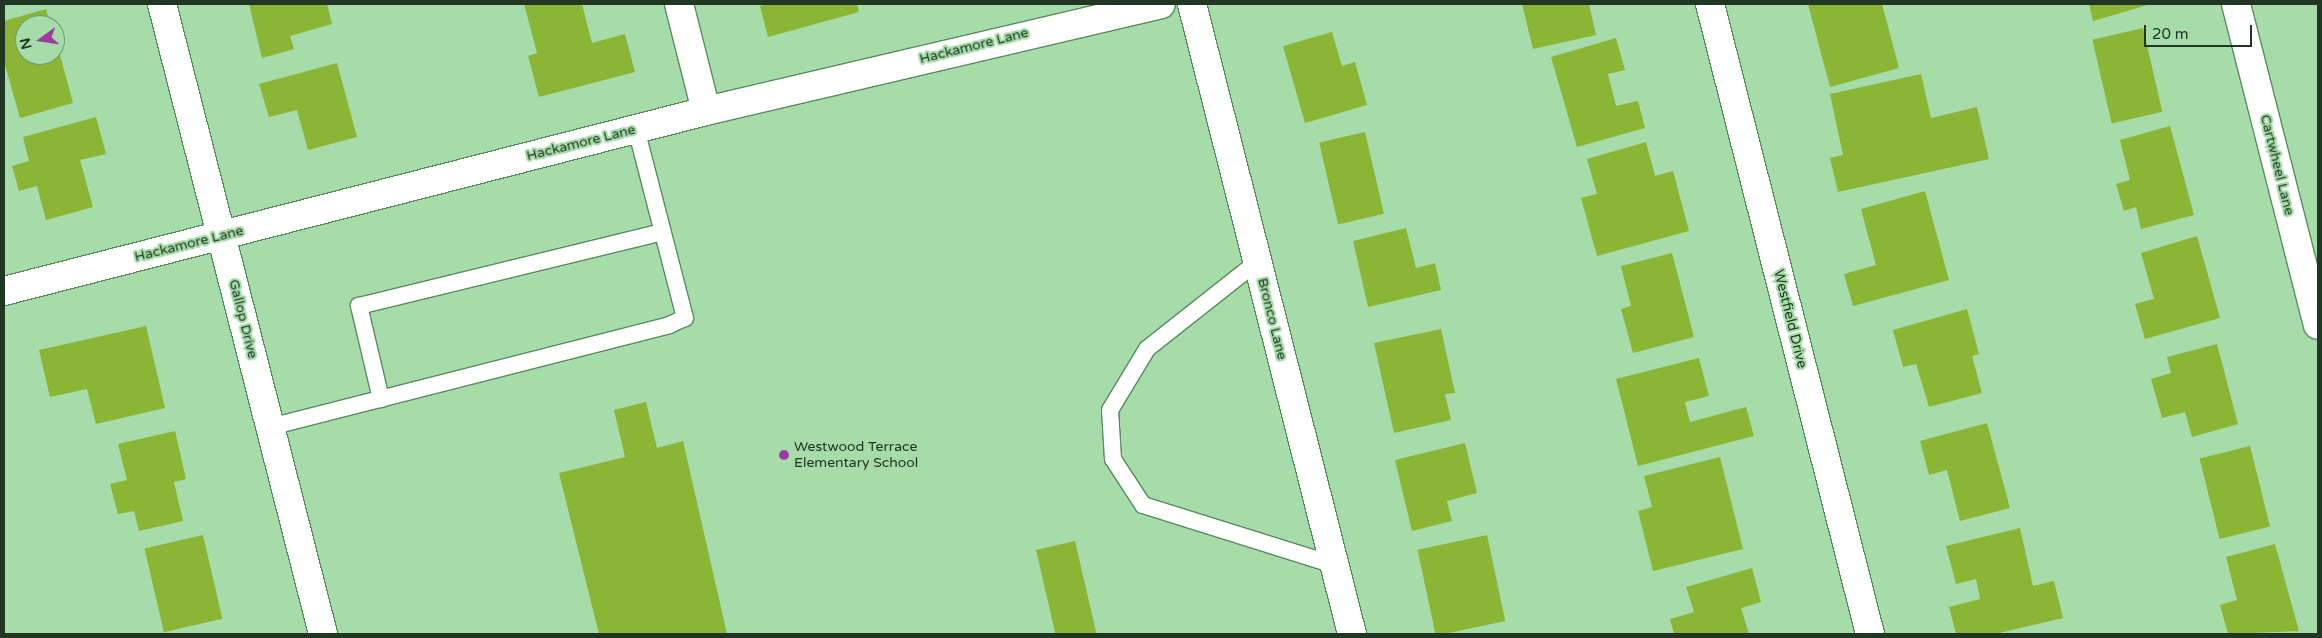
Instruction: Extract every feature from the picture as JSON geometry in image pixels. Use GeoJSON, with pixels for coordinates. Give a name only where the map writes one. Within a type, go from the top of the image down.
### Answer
{"type":"FeatureCollection","features":[{"type":"Feature","properties":{"kind":"street","name":"Gallop Drive"},"geometry":{"type":"LineString","coordinates":[[162,4],[323,634]]}},
{"type":"Feature","properties":{"kind":"street"},"geometry":{"type":"LineString","coordinates":[[679,4],[706,110]]}},
{"type":"Feature","properties":{"kind":"street","name":"Hackamore Lane"},"geometry":{"type":"LineString","coordinates":[[4,291],[706,110],[1161,4]]}},
{"type":"Feature","properties":{"kind":"street","name":"Bronco Lane"},"geometry":{"type":"LineString","coordinates":[[1192,4],[1352,634]]}},
{"type":"Feature","properties":{"kind":"street","name":"Westfield Drive"},"geometry":{"type":"LineString","coordinates":[[1710,4],[1870,634]]}},
{"type":"Feature","properties":{"kind":"street","name":"Cartwheel Lane"},"geometry":{"type":"LineString","coordinates":[[2236,4],[2318,325]]}},
{"type":"Feature","properties":{"kind":"lane"},"geometry":{"type":"LineString","coordinates":[[270,427],[669,326],[685,318],[636,128]]}},
{"type":"Feature","properties":{"kind":"lane"},"geometry":{"type":"LineString","coordinates":[[381,399],[359,306],[662,232]]}},
{"type":"Feature","properties":{"kind":"lane"},"geometry":{"type":"LineString","coordinates":[[1257,262],[1146,349],[1110,410],[1113,459],[1142,505],[1335,565]]}},
{"type":"Feature","properties":{"kind":"building"},"geometry":{"type":"Polygon","coordinates":[[[249,4],[327,4],[332,24],[290,36],[294,49],[262,58],[249,4]]]}},
{"type":"Feature","properties":{"kind":"building"},"geometry":{"type":"Polygon","coordinates":[[[524,4],[582,4],[592,43],[625,34],[635,72],[539,97],[528,56],[537,53],[524,4]]]}},
{"type":"Feature","properties":{"kind":"building"},"geometry":{"type":"Polygon","coordinates":[[[768,4],[857,4],[859,12],[768,37],[760,6],[768,4]]]}},
{"type":"Feature","properties":{"kind":"building"},"geometry":{"type":"Polygon","coordinates":[[[1522,4],[1589,4],[1596,35],[1533,49],[1522,4]]]}},
{"type":"Feature","properties":{"kind":"building"},"geometry":{"type":"Polygon","coordinates":[[[1808,4],[1882,4],[1899,68],[1830,87],[1808,4]]]}},
{"type":"Feature","properties":{"kind":"building"},"geometry":{"type":"Polygon","coordinates":[[[2089,4],[2151,4],[2093,21],[2089,4]]]}},
{"type":"Feature","properties":{"kind":"building"},"geometry":{"type":"Polygon","coordinates":[[[46,9],[48,15],[25,15],[46,9]]]}},
{"type":"Feature","properties":{"kind":"building"},"geometry":{"type":"Polygon","coordinates":[[[15,18],[15,65],[63,65],[73,103],[20,118],[4,61],[4,21],[15,18]]]}},
{"type":"Feature","properties":{"kind":"building"},"geometry":{"type":"Polygon","coordinates":[[[2143,28],[2162,112],[2112,123],[2092,40],[2143,28]]]}},
{"type":"Feature","properties":{"kind":"building"},"geometry":{"type":"Polygon","coordinates":[[[1332,32],[1342,66],[1355,62],[1367,105],[1305,123],[1283,46],[1332,32]]]}},
{"type":"Feature","properties":{"kind":"building"},"geometry":{"type":"Polygon","coordinates":[[[1616,38],[1625,70],[1608,74],[1616,106],[1638,101],[1645,128],[1577,147],[1551,57],[1616,38]]]}},
{"type":"Feature","properties":{"kind":"building"},"geometry":{"type":"Polygon","coordinates":[[[337,63],[357,137],[308,150],[297,110],[269,117],[259,84],[337,63]]]}},
{"type":"Feature","properties":{"kind":"building"},"geometry":{"type":"Polygon","coordinates":[[[1921,74],[1931,118],[1977,107],[1989,159],[1838,192],[1830,158],[1843,155],[1830,94],[1921,74]]]}},
{"type":"Feature","properties":{"kind":"building"},"geometry":{"type":"Polygon","coordinates":[[[96,117],[106,154],[80,160],[93,207],[46,220],[37,186],[19,191],[12,166],[29,161],[23,137],[96,117]]]}},
{"type":"Feature","properties":{"kind":"building"},"geometry":{"type":"Polygon","coordinates":[[[2170,126],[2194,215],[2141,229],[2136,207],[2124,211],[2116,184],[2130,180],[2120,140],[2170,126]]]}},
{"type":"Feature","properties":{"kind":"building"},"geometry":{"type":"Polygon","coordinates":[[[1365,132],[1384,214],[1338,224],[1319,143],[1365,132]]]}},
{"type":"Feature","properties":{"kind":"building"},"geometry":{"type":"Polygon","coordinates":[[[1646,142],[1655,176],[1673,171],[1689,231],[1597,256],[1581,198],[1597,194],[1587,159],[1646,142]]]}},
{"type":"Feature","properties":{"kind":"building"},"geometry":{"type":"Polygon","coordinates":[[[1925,191],[1949,280],[1853,306],[1844,274],[1876,265],[1861,209],[1925,191]]]}},
{"type":"Feature","properties":{"kind":"building"},"geometry":{"type":"Polygon","coordinates":[[[1406,228],[1416,268],[1435,263],[1441,290],[1368,307],[1353,241],[1406,228]]]}},
{"type":"Feature","properties":{"kind":"building"},"geometry":{"type":"Polygon","coordinates":[[[2197,236],[2220,318],[2145,339],[2135,304],[2154,299],[2141,253],[2197,236]]]}},
{"type":"Feature","properties":{"kind":"building"},"geometry":{"type":"Polygon","coordinates":[[[1672,253],[1694,337],[1633,353],[1621,309],[1631,306],[1621,266],[1672,253]]]}},
{"type":"Feature","properties":{"kind":"building"},"geometry":{"type":"Polygon","coordinates":[[[1967,309],[1979,354],[1972,356],[1982,393],[1929,407],[1916,364],[1903,367],[1893,330],[1967,309]]]}},
{"type":"Feature","properties":{"kind":"building"},"geometry":{"type":"Polygon","coordinates":[[[146,326],[165,408],[96,424],[87,389],[50,397],[39,350],[146,326]]]}},
{"type":"Feature","properties":{"kind":"building"},"geometry":{"type":"Polygon","coordinates":[[[1441,329],[1455,393],[1445,394],[1451,420],[1394,433],[1374,343],[1441,329]]]}},
{"type":"Feature","properties":{"kind":"building"},"geometry":{"type":"Polygon","coordinates":[[[2217,344],[2238,424],[2192,437],[2185,412],[2162,418],[2151,379],[2171,373],[2167,357],[2217,344]]]}},
{"type":"Feature","properties":{"kind":"building"},"geometry":{"type":"Polygon","coordinates":[[[1699,358],[1709,396],[1685,402],[1690,422],[1746,407],[1754,436],[1638,466],[1616,379],[1699,358]]]}},
{"type":"Feature","properties":{"kind":"building"},"geometry":{"type":"Polygon","coordinates":[[[646,402],[657,448],[683,441],[727,634],[599,634],[559,473],[625,457],[614,410],[646,402]]]}},
{"type":"Feature","properties":{"kind":"building"},"geometry":{"type":"Polygon","coordinates":[[[1987,423],[2010,508],[1960,521],[1947,470],[1929,475],[1920,441],[1987,423]]]}},
{"type":"Feature","properties":{"kind":"building"},"geometry":{"type":"Polygon","coordinates":[[[175,431],[186,479],[174,482],[183,521],[139,531],[134,511],[118,514],[110,484],[127,480],[118,444],[175,431]]]}},
{"type":"Feature","properties":{"kind":"building"},"geometry":{"type":"Polygon","coordinates":[[[1465,443],[1477,493],[1447,501],[1452,521],[1412,531],[1395,460],[1465,443]]]}},
{"type":"Feature","properties":{"kind":"building"},"geometry":{"type":"Polygon","coordinates":[[[2250,446],[2270,527],[2220,539],[2200,459],[2250,446]]]}},
{"type":"Feature","properties":{"kind":"building"},"geometry":{"type":"Polygon","coordinates":[[[1720,457],[1743,549],[1653,571],[1638,511],[1652,507],[1644,476],[1720,457]]]}},
{"type":"Feature","properties":{"kind":"building"},"geometry":{"type":"Polygon","coordinates":[[[2020,528],[2033,586],[2054,581],[2063,618],[1995,634],[1956,634],[1949,607],[1980,599],[1976,579],[1956,584],[1946,546],[2020,528]]]}},
{"type":"Feature","properties":{"kind":"building"},"geometry":{"type":"Polygon","coordinates":[[[203,535],[222,619],[164,632],[145,548],[203,535]]]}},
{"type":"Feature","properties":{"kind":"building"},"geometry":{"type":"Polygon","coordinates":[[[1487,535],[1505,621],[1444,634],[1435,634],[1418,550],[1487,535]]]}},
{"type":"Feature","properties":{"kind":"building"},"geometry":{"type":"Polygon","coordinates":[[[1075,541],[1096,634],[1055,634],[1036,550],[1075,541]]]}},
{"type":"Feature","properties":{"kind":"building"},"geometry":{"type":"Polygon","coordinates":[[[2275,544],[2299,631],[2228,634],[2220,605],[2237,600],[2226,557],[2275,544]]]}},
{"type":"Feature","properties":{"kind":"building"},"geometry":{"type":"Polygon","coordinates":[[[1752,568],[1761,602],[1741,608],[1749,634],[1674,634],[1670,619],[1694,612],[1686,587],[1752,568]]]}},
{"type":"Feature","properties":{"kind":"place","name":"Westwood Terrace Elementary School"},"geometry":{"type":"Point","coordinates":[784,455]}}]}
